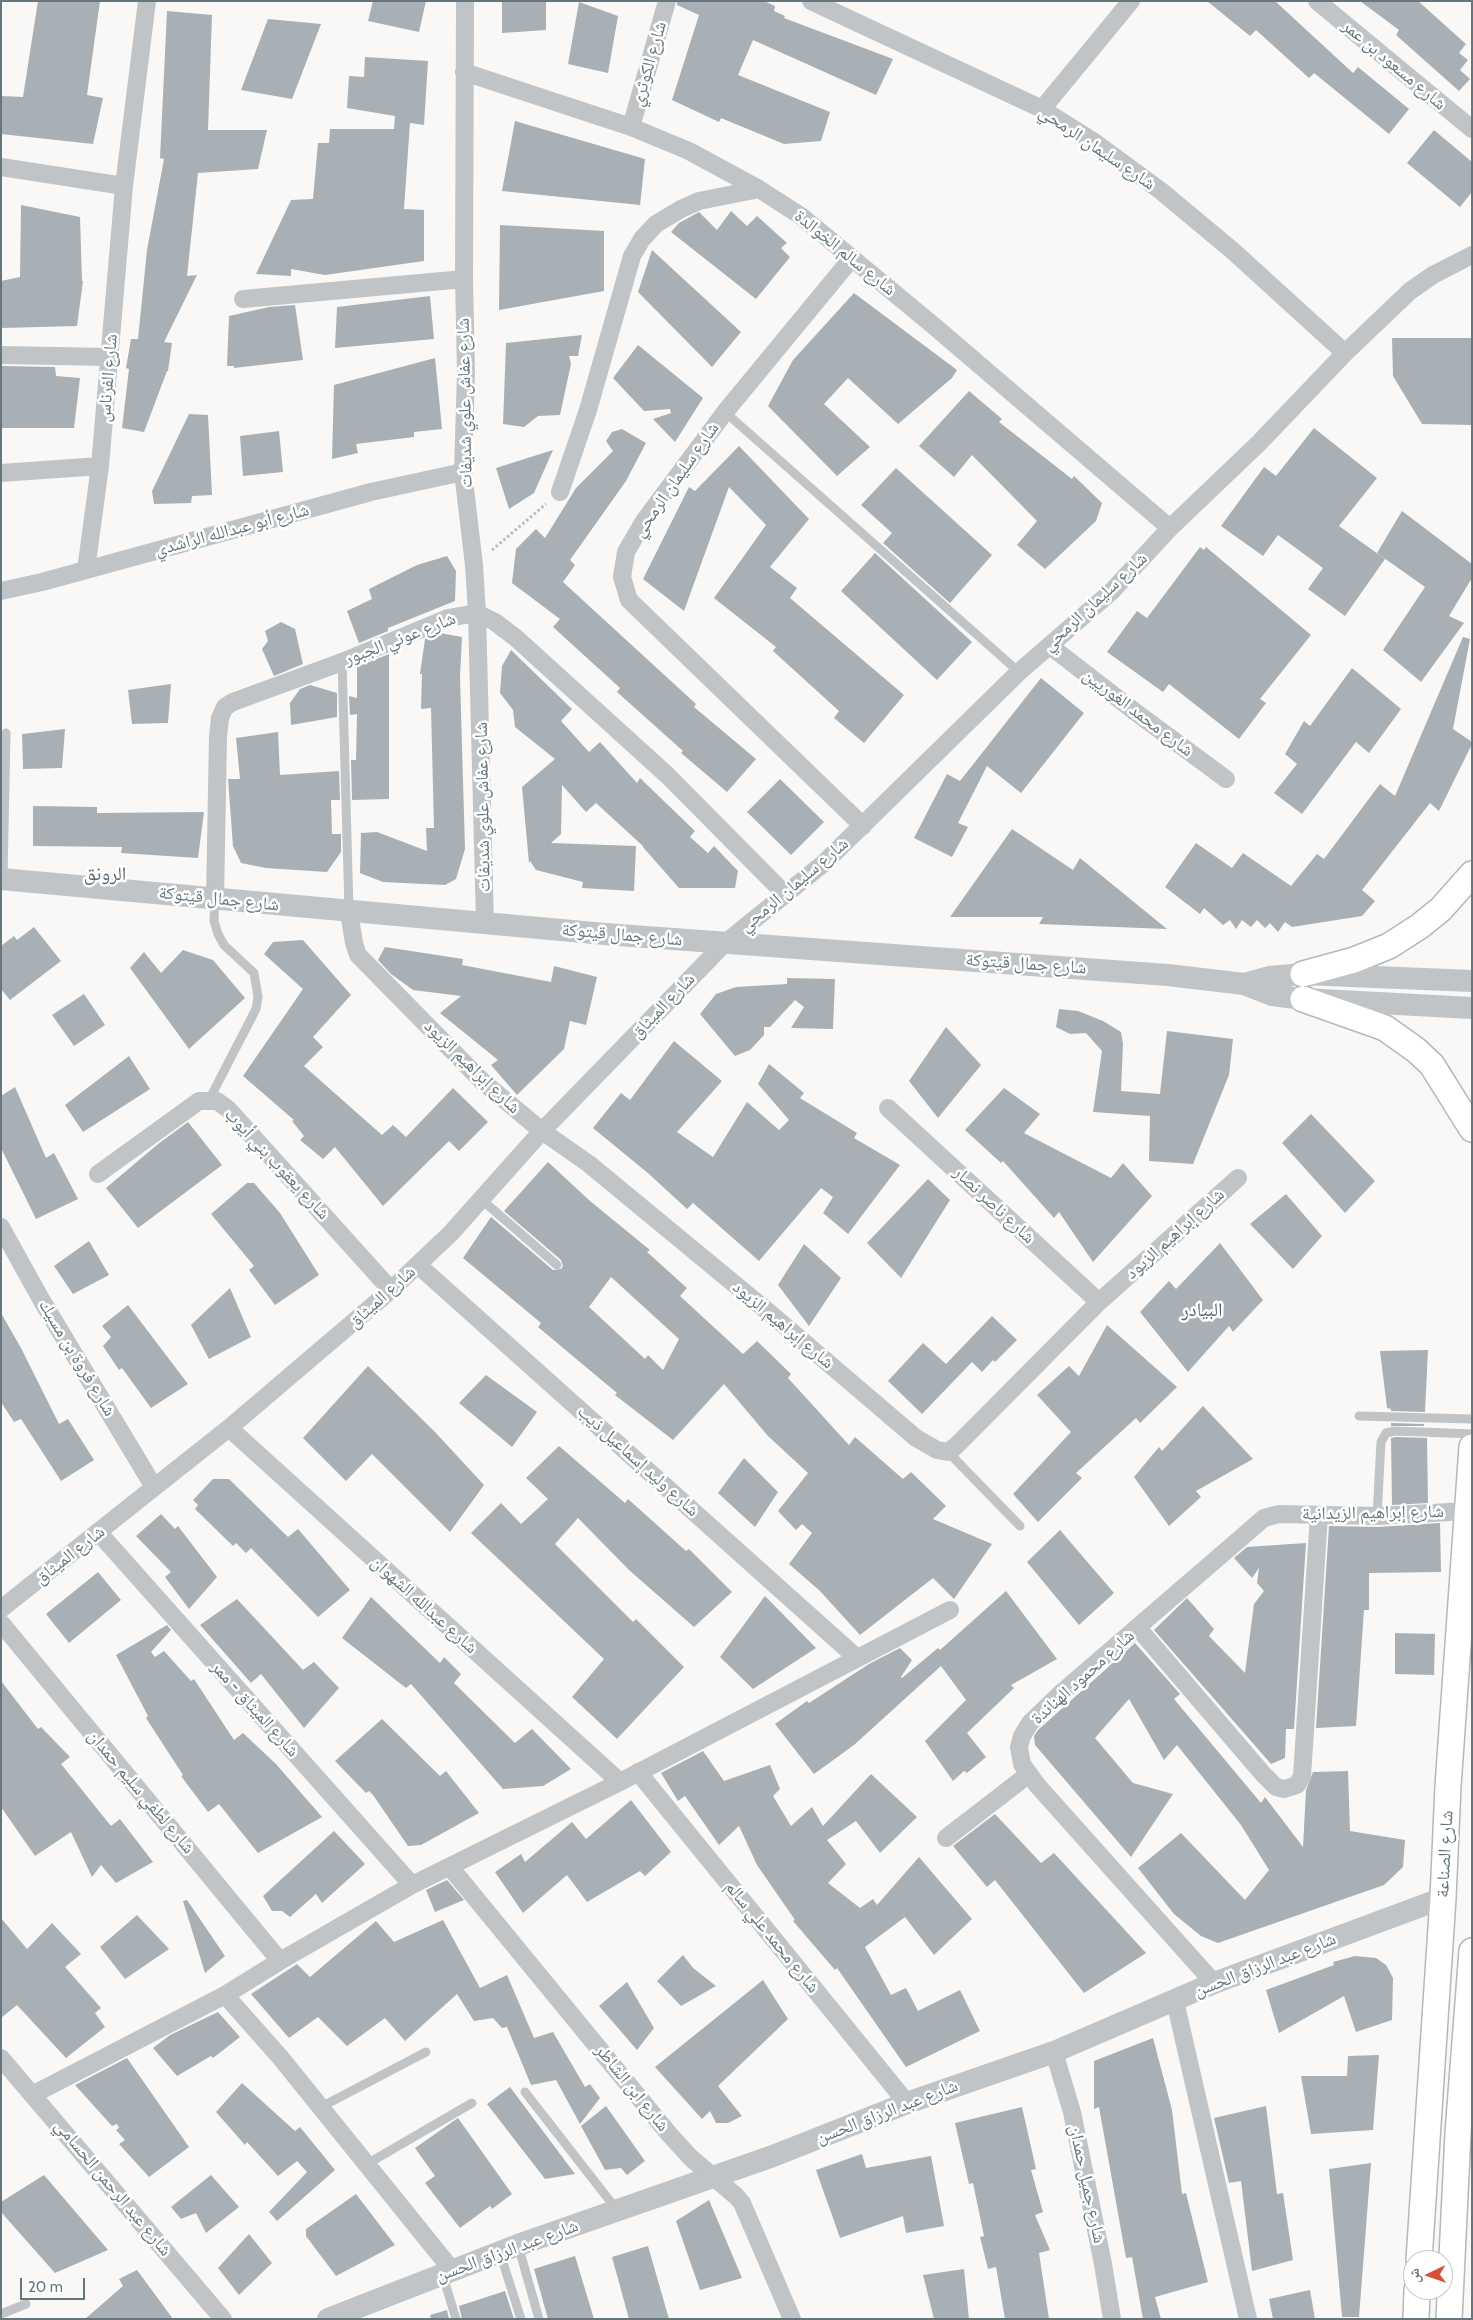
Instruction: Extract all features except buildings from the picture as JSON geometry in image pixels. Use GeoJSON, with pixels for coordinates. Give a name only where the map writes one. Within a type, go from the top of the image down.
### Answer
{"type":"FeatureCollection","features":[{"type":"Feature","properties":{"kind":"main road"},"geometry":{"type":"LineString","coordinates":[[1303,974],[1354,960],[1388,946],[1420,926],[1441,909],[1472,874]]}},
{"type":"Feature","properties":{"kind":"main road"},"geometry":{"type":"LineString","coordinates":[[1303,999],[1385,1028],[1416,1050],[1432,1065],[1472,1129]]}},
{"type":"Feature","properties":{"kind":"main road","name":"شارع الصناعة"},"geometry":{"type":"LineString","coordinates":[[1421,2250],[1444,1898],[1448,1786],[1472,1447]]}},
{"type":"Feature","properties":{"kind":"main road"},"geometry":{"type":"LineString","coordinates":[[1449,2319],[1465,2132],[1472,1951]]}},
{"type":"Feature","properties":{"kind":"main road"},"geometry":{"type":"LineString","coordinates":[[1416,2319],[1417,2300]]}},
{"type":"Feature","properties":{"kind":"street","name":"شارع الفرناس"},"geometry":{"type":"LineString","coordinates":[[86,570],[100,466],[124,186],[147,1]]}},
{"type":"Feature","properties":{"kind":"street","name":"شارع عفاش علوي شديفات"},"geometry":{"type":"LineString","coordinates":[[465,1],[464,279],[466,372],[463,472],[474,565],[477,614],[485,924]]}},
{"type":"Feature","properties":{"kind":"street","name":"شارع الكوثري"},"geometry":{"type":"LineString","coordinates":[[631,127],[667,1]]}},
{"type":"Feature","properties":{"kind":"street","name":"شارع سليمان الرمحي"},"geometry":{"type":"LineString","coordinates":[[811,1],[1042,109],[1092,141],[1161,191],[1233,251],[1345,353]]}},
{"type":"Feature","properties":{"kind":"street"},"geometry":{"type":"LineString","coordinates":[[1042,109],[1131,1]]}},
{"type":"Feature","properties":{"kind":"street","name":"شارع مسعود بن عمر"},"geometry":{"type":"LineString","coordinates":[[1317,1],[1472,129]]}},
{"type":"Feature","properties":{"kind":"street","name":"شارع سالم الخوالدة"},"geometry":{"type":"LineString","coordinates":[[464,72],[631,127],[689,151],[758,189],[801,216],[1046,420],[1170,528]]}},
{"type":"Feature","properties":{"kind":"street"},"geometry":{"type":"LineString","coordinates":[[1,167],[124,186]]}},
{"type":"Feature","properties":{"kind":"street"},"geometry":{"type":"LineString","coordinates":[[560,492],[588,410],[632,256],[642,239],[656,224],[699,201],[758,189]]}},
{"type":"Feature","properties":{"kind":"street","name":"شارع سليمان الرمحي"},"geometry":{"type":"LineString","coordinates":[[724,944],[786,895],[864,826],[1020,672],[1112,591],[1170,528],[1259,443],[1345,353],[1410,291],[1433,275],[1472,255]]}},
{"type":"Feature","properties":{"kind":"street","name":"شارع سليمان الرمحي"},"geometry":{"type":"LineString","coordinates":[[852,258],[725,412],[644,521],[626,552],[622,578],[629,600],[647,619],[864,826]]}},
{"type":"Feature","properties":{"kind":"street"},"geometry":{"type":"LineString","coordinates":[[243,299],[464,279]]}},
{"type":"Feature","properties":{"kind":"street"},"geometry":{"type":"LineString","coordinates":[[1,355],[110,357]]}},
{"type":"Feature","properties":{"kind":"street"},"geometry":{"type":"LineString","coordinates":[[1,473],[100,466]]}},
{"type":"Feature","properties":{"kind":"street","name":"شارع أبو عبدالله الراشدي"},"geometry":{"type":"LineString","coordinates":[[1,591],[86,570],[371,492],[463,472]]}},
{"type":"Feature","properties":{"kind":"street","name":"شارع عوني الجبور"},"geometry":{"type":"LineString","coordinates":[[215,898],[218,737],[220,718],[225,708],[243,698],[342,662],[448,618],[477,614],[495,622],[516,638],[667,775],[786,895]]}},
{"type":"Feature","properties":{"kind":"street","name":"شارع محمد الغوريين"},"geometry":{"type":"LineString","coordinates":[[1050,646],[1226,779]]}},
{"type":"Feature","properties":{"kind":"street","name":"شارع جمال قيتوكة"},"geometry":{"type":"LineString","coordinates":[[2,879],[349,912],[724,944],[990,961],[1168,975],[1244,984],[1272,995],[1303,999],[1472,1008]]}},
{"type":"Feature","properties":{"kind":"street","name":"شارع إبراهيم الزيود"},"geometry":{"type":"LineString","coordinates":[[349,912],[358,955],[483,1082],[542,1131],[589,1164],[772,1315],[916,1438],[937,1450],[948,1452],[956,1446],[1099,1302],[1238,1178]]}},
{"type":"Feature","properties":{"kind":"street","name":"شارع الميثاق"},"geometry":{"type":"LineString","coordinates":[[1,1609],[229,1428],[392,1290],[482,1200],[542,1131],[724,944]]}},
{"type":"Feature","properties":{"kind":"street","name":"شارع جمال قيتوكة"},"geometry":{"type":"LineString","coordinates":[[1244,984],[1269,977],[1303,974],[1472,981]]}},
{"type":"Feature","properties":{"kind":"street","name":"شارع يعقوب بني أيوب"},"geometry":{"type":"LineString","coordinates":[[98,1174],[195,1104],[209,1100],[218,1101],[228,1108],[392,1290]]}},
{"type":"Feature","properties":{"kind":"street","name":"شارع ناصر نصار"},"geometry":{"type":"LineString","coordinates":[[888,1108],[1099,1302]]}},
{"type":"Feature","properties":{"kind":"street","name":"شارع فروة بن مسيك"},"geometry":{"type":"LineString","coordinates":[[1,1227],[42,1301],[154,1487]]}},
{"type":"Feature","properties":{"kind":"street","name":"شارع وليد إسماعيل ذيب"},"geometry":{"type":"LineString","coordinates":[[418,1265],[857,1658]]}},
{"type":"Feature","properties":{"kind":"street","name":"شارع عبدالله الشهوان"},"geometry":{"type":"LineString","coordinates":[[229,1428],[620,1782]]}},
{"type":"Feature","properties":{"kind":"street","name":"شارع إبراهيم الزيدانية"},"geometry":{"type":"LineString","coordinates":[[1278,1514],[1377,1516],[1468,1511]]}},
{"type":"Feature","properties":{"kind":"street","name":"شارع محمود الهناندة"},"geometry":{"type":"LineString","coordinates":[[1214,1983],[1029,1774],[1022,1764],[1019,1747],[1022,1736],[1030,1724],[1060,1694],[1264,1518],[1278,1514]]}},
{"type":"Feature","properties":{"kind":"street"},"geometry":{"type":"LineString","coordinates":[[1138,1628],[1276,1787],[1284,1790],[1297,1785],[1302,1776],[1319,1515]]}},
{"type":"Feature","properties":{"kind":"street","name":"شارع الميثاق - ممر"},"geometry":{"type":"LineString","coordinates":[[98,1533],[412,1886]]}},
{"type":"Feature","properties":{"kind":"street"},"geometry":{"type":"LineString","coordinates":[[34,2094],[225,1995],[280,1961],[412,1886],[620,1782],[950,1610]]}},
{"type":"Feature","properties":{"kind":"street","name":"شارع لطفي سليم حمدان"},"geometry":{"type":"LineString","coordinates":[[1,1623],[280,1961]]}},
{"type":"Feature","properties":{"kind":"street","name":"شارع محمد علي سالم"},"geometry":{"type":"LineString","coordinates":[[638,1772],[907,2103]]}},
{"type":"Feature","properties":{"kind":"street"},"geometry":{"type":"LineString","coordinates":[[946,1838],[1029,1774]]}},
{"type":"Feature","properties":{"kind":"street","name":"شارع ابن الشاطر"},"geometry":{"type":"LineString","coordinates":[[450,1867],[669,2134],[712,2177],[732,2190],[742,2203],[792,2319]]}},
{"type":"Feature","properties":{"kind":"street","name":"شارع عبد الرزاق الحسن"},"geometry":{"type":"LineString","coordinates":[[328,2319],[509,2249],[712,2177],[907,2103],[1054,2052],[1214,1983],[1444,1898]]}},
{"type":"Feature","properties":{"kind":"street"},"geometry":{"type":"LineString","coordinates":[[225,1995],[367,2164],[447,2272]]}},
{"type":"Feature","properties":{"kind":"street"},"geometry":{"type":"LineString","coordinates":[[1175,2001],[1248,2319]]}},
{"type":"Feature","properties":{"kind":"street","name":"شارع جميل حمدان"},"geometry":{"type":"LineString","coordinates":[[1054,2052],[1076,2130],[1112,2319]]}},
{"type":"Feature","properties":{"kind":"street","name":"شارع عبد الرحمن الحسامي"},"geometry":{"type":"LineString","coordinates":[[1,2058],[34,2094],[223,2319]]}},
{"type":"Feature","properties":{"kind":"lane"},"geometry":{"type":"LineString","coordinates":[[725,412],[1020,672]]}},
{"type":"Feature","properties":{"kind":"lane"},"geometry":{"type":"LineString","coordinates":[[342,662],[349,912]]}},
{"type":"Feature","properties":{"kind":"lane"},"geometry":{"type":"LineString","coordinates":[[2,879],[6,733]]}},
{"type":"Feature","properties":{"kind":"lane"},"geometry":{"type":"LineString","coordinates":[[209,1100],[256,1009],[258,996],[254,973],[224,945],[218,934],[214,921],[215,898]]}},
{"type":"Feature","properties":{"kind":"lane"},"geometry":{"type":"LineString","coordinates":[[482,1200],[557,1265]]}},
{"type":"Feature","properties":{"kind":"lane"},"geometry":{"type":"LineString","coordinates":[[1359,1416],[1472,1419]]}},
{"type":"Feature","properties":{"kind":"lane"},"geometry":{"type":"LineString","coordinates":[[1377,1516],[1381,1442],[1386,1433],[1395,1431],[1472,1434]]}},
{"type":"Feature","properties":{"kind":"lane"},"geometry":{"type":"LineString","coordinates":[[948,1452],[1020,1526]]}},
{"type":"Feature","properties":{"kind":"lane"},"geometry":{"type":"LineString","coordinates":[[321,2107],[426,2052]]}},
{"type":"Feature","properties":{"kind":"lane"},"geometry":{"type":"LineString","coordinates":[[525,2092],[617,2210]]}},
{"type":"Feature","properties":{"kind":"lane"},"geometry":{"type":"LineString","coordinates":[[367,2164],[472,2103]]}},
{"type":"Feature","properties":{"kind":"lane"},"geometry":{"type":"LineString","coordinates":[[509,2249],[521,2319]]}},
{"type":"Feature","properties":{"kind":"lane"},"geometry":{"type":"LineString","coordinates":[[509,2249],[539,2319]]}},
{"type":"Feature","properties":{"kind":"lane"},"geometry":{"type":"LineString","coordinates":[[447,2272],[456,2319]]}},
{"type":"Feature","properties":{"kind":"lane"},"geometry":{"type":"LineString","coordinates":[[1,2314],[26,2304]]}},
{"type":"Feature","properties":{"kind":"path"},"geometry":{"type":"LineString","coordinates":[[474,565],[560,492]]}},
{"type":"Feature","properties":{"kind":"district","name":"الرونق"},"geometry":{"type":"Point","coordinates":[105,874]}},
{"type":"Feature","properties":{"kind":"district","name":"البيادر"},"geometry":{"type":"Point","coordinates":[1202,1310]}}]}
